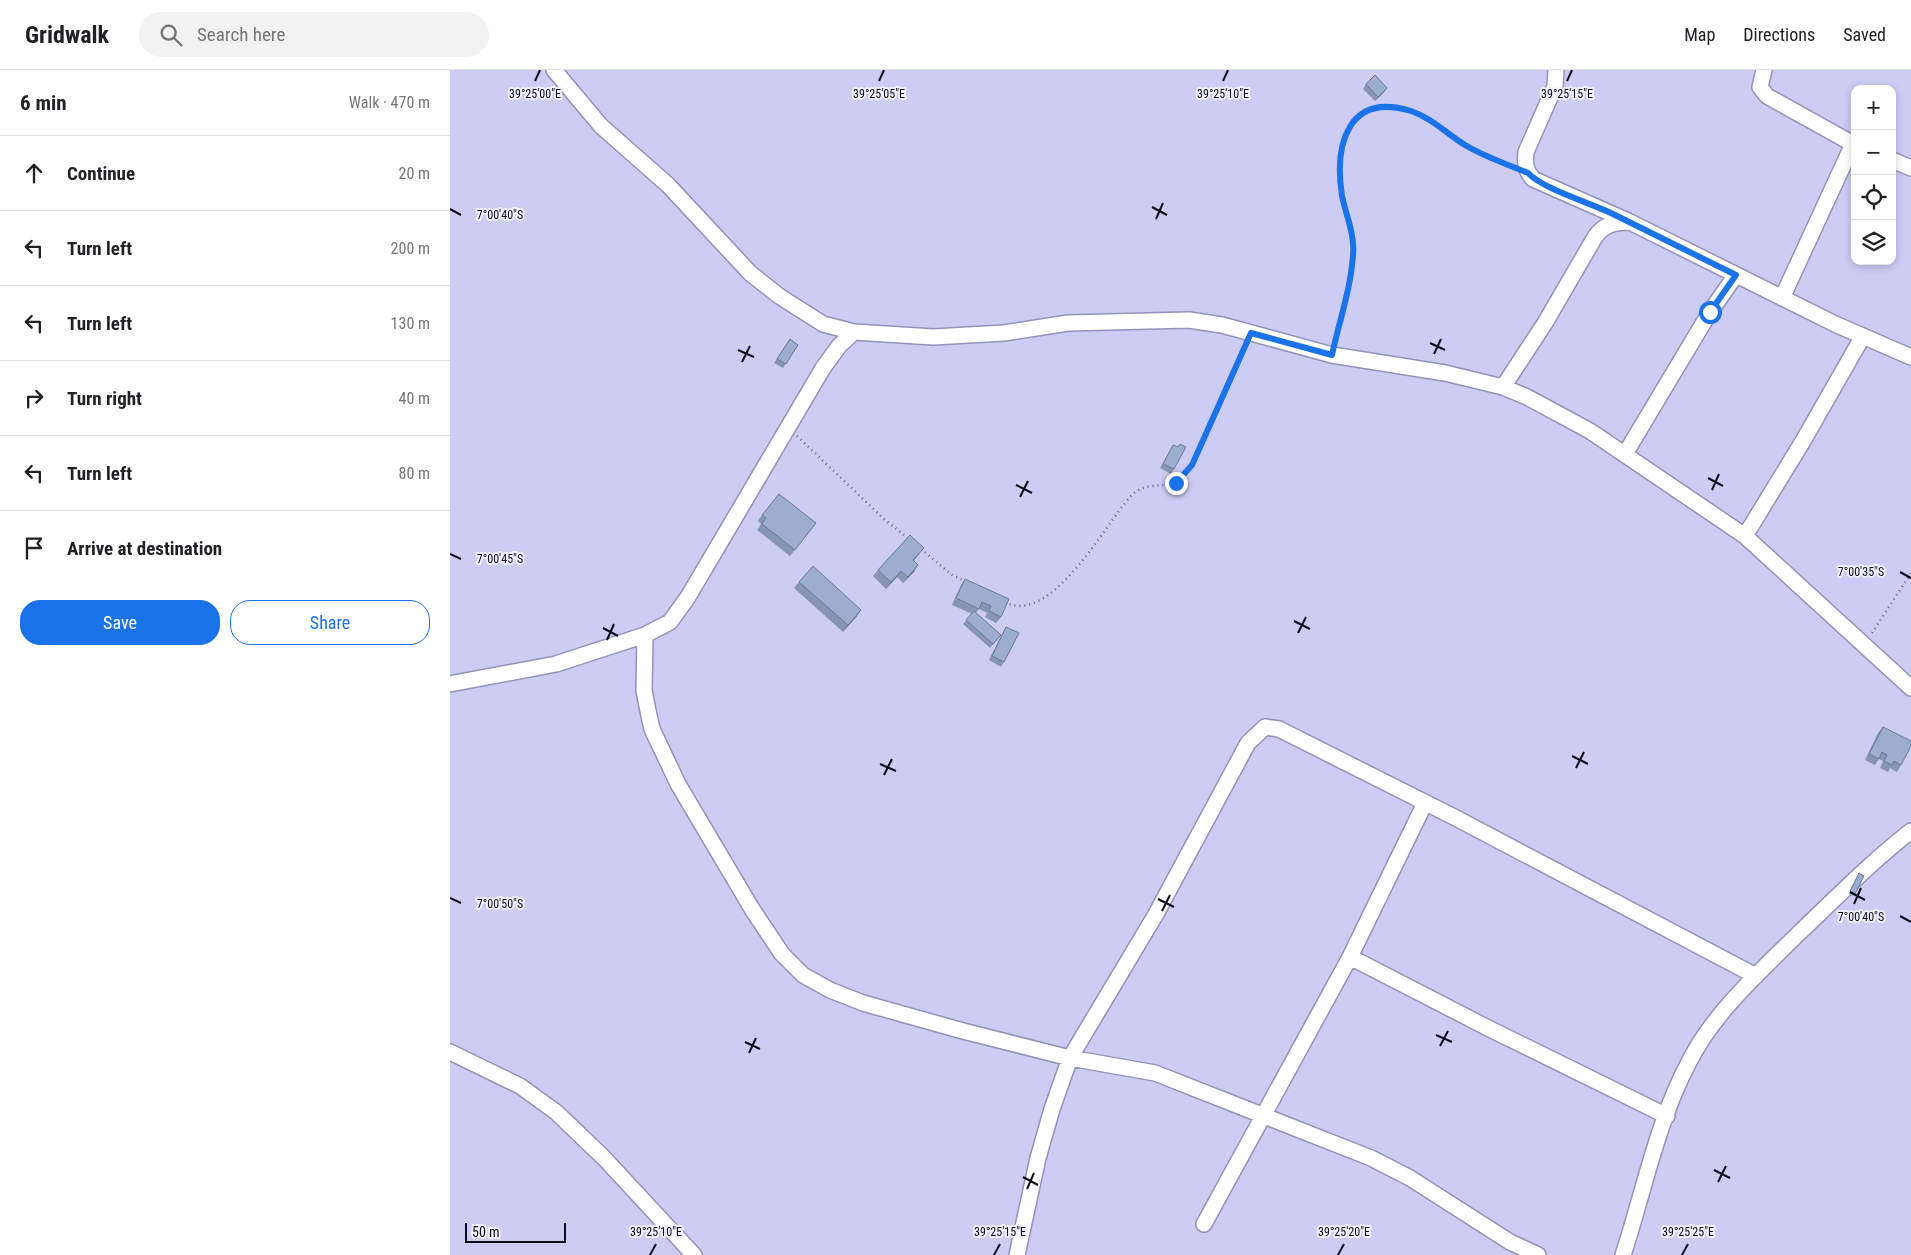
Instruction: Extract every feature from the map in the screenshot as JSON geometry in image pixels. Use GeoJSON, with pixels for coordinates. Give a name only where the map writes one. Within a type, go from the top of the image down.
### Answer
{"type":"FeatureCollection","features":[{"type":"Feature","properties":{"kind":"street"},"geometry":{"type":"LineString","coordinates":[[554,70],[601,126],[668,185],[750,273],[805,314],[824,324],[854,332],[933,337],[1004,333],[1068,324],[1189,320],[1251,333],[1332,355],[1445,373],[1504,387],[1527,397],[1590,431],[1745,536],[1911,688]]}},
{"type":"Feature","properties":{"kind":"street"},"geometry":{"type":"LineString","coordinates":[[1556,70],[1555,86],[1526,152],[1525,163],[1528,173],[1533,178],[1630,222],[1862,336],[1911,357]]}},
{"type":"Feature","properties":{"kind":"street"},"geometry":{"type":"LineString","coordinates":[[1764,70],[1760,87],[1767,96],[1851,142]]}},
{"type":"Feature","properties":{"kind":"street"},"geometry":{"type":"LineString","coordinates":[[1782,298],[1851,150]]}},
{"type":"Feature","properties":{"kind":"street"},"geometry":{"type":"LineString","coordinates":[[1896,162],[1911,168]]}},
{"type":"Feature","properties":{"kind":"street"},"geometry":{"type":"LineString","coordinates":[[1504,387],[1600,230],[1616,222],[1630,222]]}},
{"type":"Feature","properties":{"kind":"street"},"geometry":{"type":"LineString","coordinates":[[1625,454],[1710,312],[1736,275]]}},
{"type":"Feature","properties":{"kind":"street"},"geometry":{"type":"LineString","coordinates":[[450,684],[556,664],[645,635],[670,622],[688,597],[823,368],[839,346],[854,332]]}},
{"type":"Feature","properties":{"kind":"street"},"geometry":{"type":"LineString","coordinates":[[1745,536],[1803,441],[1862,336]]}},
{"type":"Feature","properties":{"kind":"street"},"geometry":{"type":"LineString","coordinates":[[645,635],[644,690],[652,729],[678,784],[752,909],[789,961],[810,978],[830,990],[863,1003],[963,1032],[1070,1058],[1155,1073],[1386,1166],[1410,1178],[1510,1242],[1538,1255]]}},
{"type":"Feature","properties":{"kind":"street"},"geometry":{"type":"LineString","coordinates":[[1016,1255],[1038,1158],[1052,1109],[1070,1058],[1156,914],[1228,776],[1248,743],[1265,727],[1279,729],[1425,802],[1756,976]]}},
{"type":"Feature","properties":{"kind":"street"},"geometry":{"type":"LineString","coordinates":[[1204,1224],[1350,957],[1425,802]]}},
{"type":"Feature","properties":{"kind":"street"},"geometry":{"type":"LineString","coordinates":[[1623,1255],[1667,1116],[1689,1060],[1718,1019],[1756,976],[1858,876],[1911,831]]}},
{"type":"Feature","properties":{"kind":"street"},"geometry":{"type":"LineString","coordinates":[[1350,957],[1667,1116]]}},
{"type":"Feature","properties":{"kind":"street"},"geometry":{"type":"LineString","coordinates":[[450,1052],[520,1086],[556,1112],[604,1158],[694,1255]]}},
{"type":"Feature","properties":{"kind":"path"},"geometry":{"type":"LineString","coordinates":[[1332,355],[1353,255],[1342,194],[1340,163],[1344,142],[1350,127],[1360,114],[1369,108],[1380,107],[1411,111],[1432,120],[1468,146],[1528,173]]}},
{"type":"Feature","properties":{"kind":"path"},"geometry":{"type":"LineString","coordinates":[[1003,601],[1019,607],[1039,602],[1091,551],[1132,495],[1147,486],[1176,483],[1185,475],[1208,433],[1251,333]]}},
{"type":"Feature","properties":{"kind":"path"},"geometry":{"type":"LineString","coordinates":[[789,428],[884,520],[952,575],[969,584]]}},
{"type":"Feature","properties":{"kind":"path"},"geometry":{"type":"LineString","coordinates":[[1864,645],[1911,573]]}},
{"type":"Feature","properties":{"kind":"building"},"geometry":{"type":"Polygon","coordinates":[[[1375,75],[1387,88],[1378,97],[1366,84],[1375,75]]]}},
{"type":"Feature","properties":{"kind":"building"},"geometry":{"type":"Polygon","coordinates":[[[790,339],[798,345],[786,364],[777,359],[790,339]]]}},
{"type":"Feature","properties":{"kind":"building"},"geometry":{"type":"Polygon","coordinates":[[[1180,444],[1186,447],[1174,469],[1163,464],[1173,445],[1178,447],[1180,444]]]}},
{"type":"Feature","properties":{"kind":"building"},"geometry":{"type":"Polygon","coordinates":[[[779,494],[816,523],[795,550],[762,524],[766,518],[762,515],[779,494]]]}},
{"type":"Feature","properties":{"kind":"building"},"geometry":{"type":"Polygon","coordinates":[[[910,535],[924,548],[913,560],[918,565],[908,577],[901,571],[891,582],[878,570],[910,535]]]}},
{"type":"Feature","properties":{"kind":"building"},"geometry":{"type":"Polygon","coordinates":[[[813,566],[861,610],[848,625],[799,582],[813,566]]]}},
{"type":"Feature","properties":{"kind":"building"},"geometry":{"type":"Polygon","coordinates":[[[965,579],[1009,599],[1001,617],[989,611],[991,606],[982,602],[979,609],[956,598],[965,579]]]}},
{"type":"Feature","properties":{"kind":"building"},"geometry":{"type":"Polygon","coordinates":[[[974,611],[1001,635],[993,644],[966,620],[974,611]]]}},
{"type":"Feature","properties":{"kind":"building"},"geometry":{"type":"Polygon","coordinates":[[[1006,627],[1019,633],[1004,662],[992,656],[1006,627]]]}},
{"type":"Feature","properties":{"kind":"building"},"geometry":{"type":"Polygon","coordinates":[[[1883,727],[1911,741],[1911,746],[1901,765],[1894,761],[1892,765],[1884,761],[1887,755],[1882,752],[1879,759],[1869,754],[1883,727]]]}},
{"type":"Feature","properties":{"kind":"building"},"geometry":{"type":"Polygon","coordinates":[[[1859,873],[1864,876],[1855,894],[1850,891],[1859,873]]]}},
{"type":"Feature","properties":{"kind":"route"},"geometry":{"type":"LineString","coordinates":[[1176,483],[1192,465],[1208,433],[1228,381],[1251,333],[1332,355],[1353,255],[1353,246],[1342,194],[1340,163],[1344,142],[1350,127],[1360,114],[1369,108],[1395,107],[1411,111],[1432,120],[1456,139],[1499,162],[1528,173],[1533,178],[1549,186],[1614,214],[1736,275],[1710,312]]}}]}
